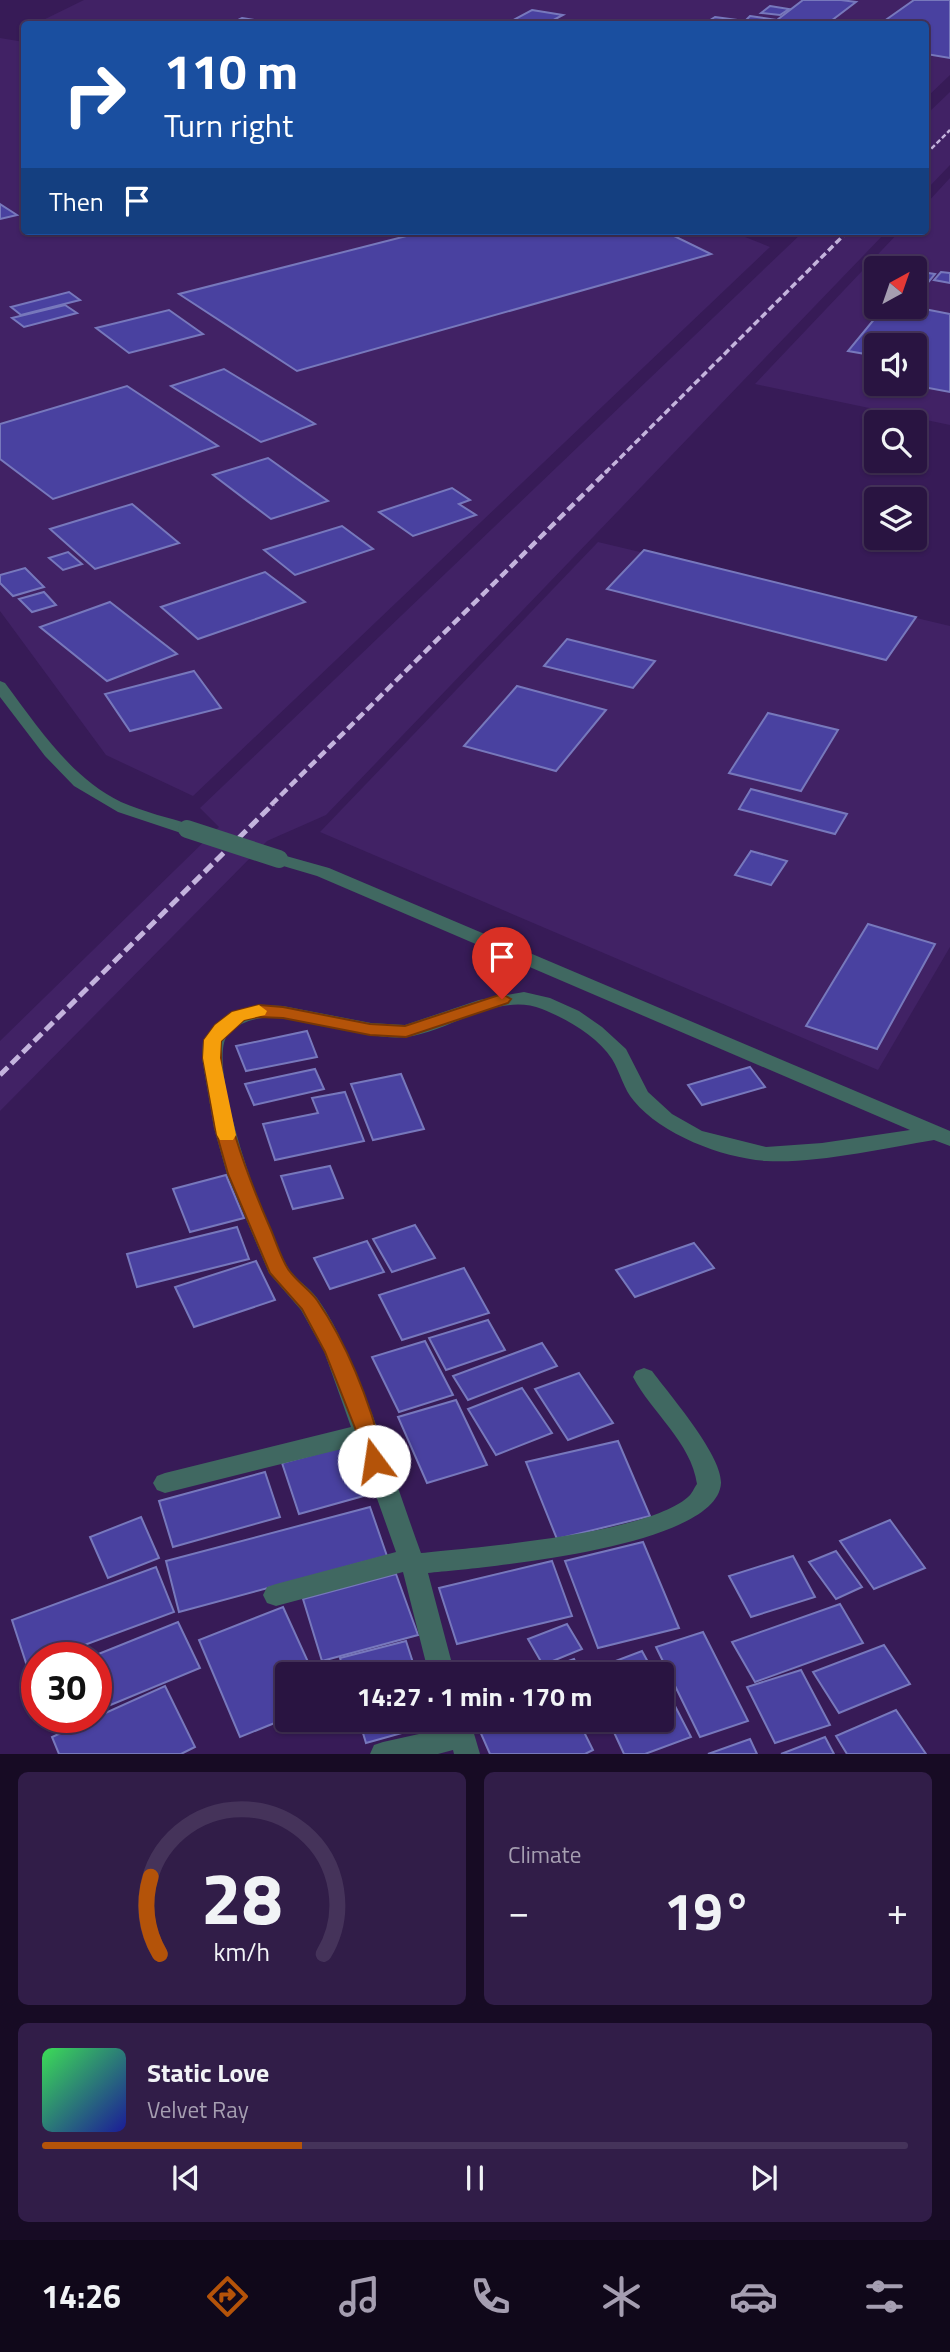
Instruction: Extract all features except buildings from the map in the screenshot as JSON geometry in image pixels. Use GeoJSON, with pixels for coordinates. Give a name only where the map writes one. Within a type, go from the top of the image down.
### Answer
{"type":"FeatureCollection","features":[{"type":"Feature","properties":{"kind":"street"},"geometry":{"type":"LineString","coordinates":[[0,686],[61,766],[115,804],[323,872],[942,1136]]}},
{"type":"Feature","properties":{"kind":"street"},"geometry":{"type":"LineString","coordinates":[[439,1662],[412,1561],[335,1351],[309,1304],[280,1273],[237,1174],[212,1058],[213,1040],[222,1029],[238,1016],[259,1011],[283,1012],[370,1029],[406,1031],[494,1002],[524,998],[543,1002],[572,1015],[595,1031],[619,1054],[640,1096],[664,1119],[695,1136],[766,1154],[942,1136]]}},
{"type":"Feature","properties":{"kind":"street"},"geometry":{"type":"LineString","coordinates":[[276,1595],[412,1561],[538,1549],[631,1533],[689,1512],[703,1500],[709,1488],[707,1466],[644,1377]]}},
{"type":"Feature","properties":{"kind":"street"},"geometry":{"type":"LineString","coordinates":[[165,1483],[367,1433]]}},
{"type":"Feature","properties":{"kind":"street"},"geometry":{"type":"LineString","coordinates":[[383,1754],[462,1736]]}},
{"type":"Feature","properties":{"kind":"shaded area"},"geometry":{"type":"Polygon","coordinates":[[[84,0],[950,0],[950,75],[929,95],[929,21],[41,21],[84,0]]]}},
{"type":"Feature","properties":{"kind":"shaded area"},"geometry":{"type":"Polygon","coordinates":[[[0,38],[21,42],[21,235],[740,235],[770,247],[193,796],[106,755],[0,611],[0,38]]]}},
{"type":"Feature","properties":{"kind":"shaded area"},"geometry":{"type":"Polygon","coordinates":[[[950,92],[950,165],[929,187],[929,112],[950,92]]]}},
{"type":"Feature","properties":{"kind":"shaded area"},"geometry":{"type":"Polygon","coordinates":[[[950,178],[950,425],[927,420],[927,410],[879,410],[755,384],[864,269],[864,319],[928,318],[928,256],[876,256],[896,235],[929,235],[929,201],[950,178]]]}},
{"type":"Feature","properties":{"kind":"shaded area"},"geometry":{"type":"Polygon","coordinates":[[[800,235],[883,235],[326,815],[267,841],[0,1111],[0,1041],[219,827],[200,808],[800,235]]]}},
{"type":"Feature","properties":{"kind":"shaded area"},"geometry":{"type":"Polygon","coordinates":[[[598,542],[950,626],[950,947],[878,1070],[320,832],[598,542]]]}},
{"type":"Feature","properties":{"kind":"railway"},"geometry":{"type":"LineString","coordinates":[[929,151],[950,130]]}},
{"type":"Feature","properties":{"kind":"railway"},"geometry":{"type":"LineString","coordinates":[[605,473],[844,235]]}},
{"type":"Feature","properties":{"kind":"railway"},"geometry":{"type":"LineString","coordinates":[[271,805],[607,471]]}},
{"type":"Feature","properties":{"kind":"railway"},"geometry":{"type":"LineString","coordinates":[[0,1075],[273,804]]}},
{"type":"Feature","properties":{"kind":"slow traffic"},"geometry":{"type":"LineString","coordinates":[[226,1135],[212,1058],[213,1040],[238,1016],[259,1011]]}},
{"type":"Feature","properties":{"kind":"route"},"geometry":{"type":"LineString","coordinates":[[374,1461],[367,1433],[335,1351],[309,1304],[280,1273],[237,1174],[212,1058],[213,1040],[238,1016],[259,1011],[283,1012],[370,1029],[406,1031],[502,999]]}}]}
